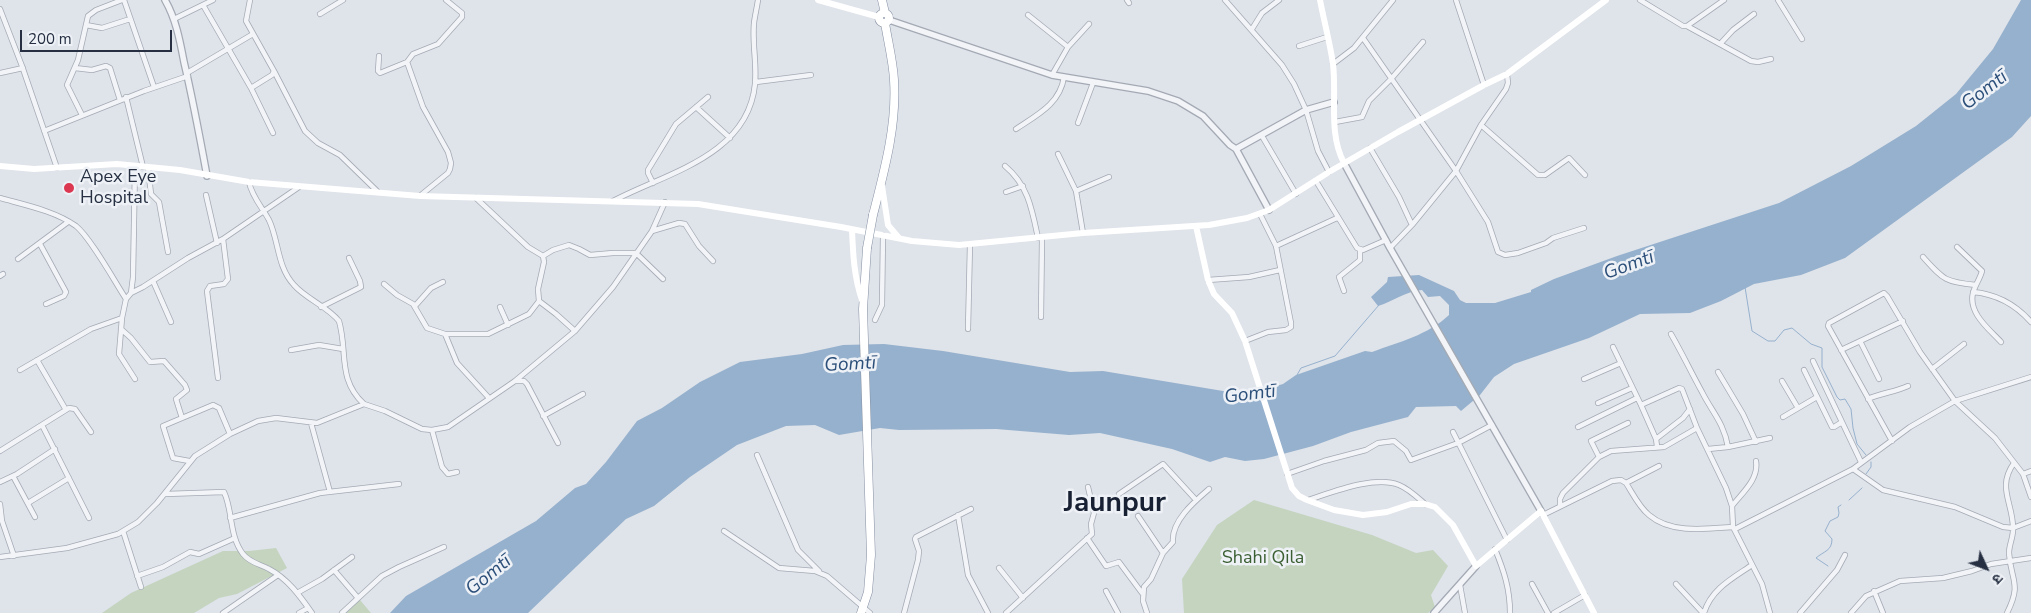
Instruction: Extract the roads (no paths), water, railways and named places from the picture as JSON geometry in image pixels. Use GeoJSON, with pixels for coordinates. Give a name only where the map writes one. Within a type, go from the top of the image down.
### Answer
{"type":"FeatureCollection","features":[{"type":"Feature","properties":{"kind":"highway"},"geometry":{"type":"LineString","coordinates":[[862,610],[870,577],[871,555],[863,305],[867,248],[872,215],[891,138],[894,100],[894,79],[882,0]]}},
{"type":"Feature","properties":{"kind":"main road"},"geometry":{"type":"LineString","coordinates":[[818,0],[884,18]]}},
{"type":"Feature","properties":{"kind":"main road"},"geometry":{"type":"LineString","coordinates":[[1320,0],[1333,65],[1334,122],[1338,149],[1344,163]]}},
{"type":"Feature","properties":{"kind":"main road"},"geometry":{"type":"LineString","coordinates":[[0,166],[57,168],[117,164],[180,170],[249,182],[420,196],[698,204],[899,238],[959,245],[1083,233],[1196,226],[1247,218],[1269,210],[1370,148],[1507,74],[1606,0]]}},
{"type":"Feature","properties":{"kind":"main road"},"geometry":{"type":"LineString","coordinates":[[881,184],[888,225],[899,238]]}},
{"type":"Feature","properties":{"kind":"main road"},"geometry":{"type":"LineString","coordinates":[[1196,226],[1208,280],[1214,294],[1232,313],[1245,341],[1287,474],[1292,488],[1300,496],[1334,510],[1363,516],[1387,512],[1411,504],[1425,504],[1435,507],[1453,526],[1476,566],[1542,513],[1594,613]]}},
{"type":"Feature","properties":{"kind":"main road"},"geometry":{"type":"LineString","coordinates":[[852,230],[853,262],[857,286],[863,305]]}},
{"type":"Feature","properties":{"kind":"street"},"geometry":{"type":"LineString","coordinates":[[82,115],[66,85],[75,68],[88,16],[96,10],[123,0],[154,87]]}},
{"type":"Feature","properties":{"kind":"street"},"geometry":{"type":"LineString","coordinates":[[165,0],[174,19],[207,176]]}},
{"type":"Feature","properties":{"kind":"street"},"geometry":{"type":"LineString","coordinates":[[174,19],[213,0]]}},
{"type":"Feature","properties":{"kind":"street"},"geometry":{"type":"LineString","coordinates":[[250,0],[246,21],[305,131],[311,138],[340,155],[377,191]]}},
{"type":"Feature","properties":{"kind":"street"},"geometry":{"type":"LineString","coordinates":[[320,14],[343,0]]}},
{"type":"Feature","properties":{"kind":"street"},"geometry":{"type":"LineString","coordinates":[[379,56],[378,71],[380,73],[407,62],[414,54],[438,44],[462,18],[462,13],[446,0]]}},
{"type":"Feature","properties":{"kind":"street"},"geometry":{"type":"LineString","coordinates":[[610,202],[708,155],[730,138],[749,108],[756,82],[754,23],[758,0]]}},
{"type":"Feature","properties":{"kind":"street"},"geometry":{"type":"LineString","coordinates":[[1225,0],[1282,65],[1294,84],[1306,110],[1318,151],[1329,172]]}},
{"type":"Feature","properties":{"kind":"street"},"geometry":{"type":"LineString","coordinates":[[1252,29],[1264,11],[1279,0]]}},
{"type":"Feature","properties":{"kind":"street"},"geometry":{"type":"LineString","coordinates":[[1333,65],[1364,38],[1393,0]]}},
{"type":"Feature","properties":{"kind":"street"},"geometry":{"type":"LineString","coordinates":[[1456,0],[1484,85]]}},
{"type":"Feature","properties":{"kind":"street"},"geometry":{"type":"LineString","coordinates":[[1640,0],[1679,24],[1687,26],[1751,61],[1758,62],[1771,59]]}},
{"type":"Feature","properties":{"kind":"street"},"geometry":{"type":"LineString","coordinates":[[1687,26],[1724,0]]}},
{"type":"Feature","properties":{"kind":"street"},"geometry":{"type":"LineString","coordinates":[[1778,0],[1802,40]]}},
{"type":"Feature","properties":{"kind":"street"},"geometry":{"type":"LineString","coordinates":[[203,5],[251,88],[273,133]]}},
{"type":"Feature","properties":{"kind":"street"},"geometry":{"type":"LineString","coordinates":[[0,9],[23,68],[57,168]]}},
{"type":"Feature","properties":{"kind":"street"},"geometry":{"type":"LineString","coordinates":[[1721,44],[1733,30],[1754,14]]}},
{"type":"Feature","properties":{"kind":"street"},"geometry":{"type":"LineString","coordinates":[[1028,15],[1068,47]]}},
{"type":"Feature","properties":{"kind":"street"},"geometry":{"type":"LineString","coordinates":[[884,18],[1052,76],[1148,91],[1178,100],[1203,116],[1236,149],[1269,210]]}},
{"type":"Feature","properties":{"kind":"street"},"geometry":{"type":"LineString","coordinates":[[86,25],[102,28],[130,19]]}},
{"type":"Feature","properties":{"kind":"street"},"geometry":{"type":"LineString","coordinates":[[1052,76],[1068,47],[1089,24]]}},
{"type":"Feature","properties":{"kind":"street"},"geometry":{"type":"LineString","coordinates":[[44,130],[187,74],[253,34]]}},
{"type":"Feature","properties":{"kind":"street"},"geometry":{"type":"LineString","coordinates":[[1299,46],[1327,37]]}},
{"type":"Feature","properties":{"kind":"street"},"geometry":{"type":"LineString","coordinates":[[1364,38],[1456,171],[1488,222],[1498,252],[1506,255],[1518,253],[1584,228]]}},
{"type":"Feature","properties":{"kind":"street"},"geometry":{"type":"LineString","coordinates":[[1334,122],[1362,117],[1369,101],[1392,79],[1423,42]]}},
{"type":"Feature","properties":{"kind":"street"},"geometry":{"type":"LineString","coordinates":[[407,62],[423,108],[442,140],[451,163],[448,173],[420,196]]}},
{"type":"Feature","properties":{"kind":"street"},"geometry":{"type":"LineString","coordinates":[[75,68],[92,70],[106,66],[110,68],[120,100]]}},
{"type":"Feature","properties":{"kind":"street"},"geometry":{"type":"LineString","coordinates":[[0,73],[23,68]]}},
{"type":"Feature","properties":{"kind":"street"},"geometry":{"type":"LineString","coordinates":[[251,88],[272,75],[274,71]]}},
{"type":"Feature","properties":{"kind":"street"},"geometry":{"type":"LineString","coordinates":[[1390,248],[1412,225],[1456,171],[1481,125],[1506,89],[1508,83],[1507,74]]}},
{"type":"Feature","properties":{"kind":"street"},"geometry":{"type":"LineString","coordinates":[[756,82],[811,75]]}},
{"type":"Feature","properties":{"kind":"street"},"geometry":{"type":"LineString","coordinates":[[1016,129],[1054,101],[1063,86],[1064,77]]}},
{"type":"Feature","properties":{"kind":"street"},"geometry":{"type":"LineString","coordinates":[[1078,123],[1093,83]]}},
{"type":"Feature","properties":{"kind":"street"},"geometry":{"type":"LineString","coordinates":[[126,97],[145,167],[150,194],[160,202],[168,252]]}},
{"type":"Feature","properties":{"kind":"street"},"geometry":{"type":"LineString","coordinates":[[653,183],[648,173],[650,166],[676,124],[708,97]]}},
{"type":"Feature","properties":{"kind":"street"},"geometry":{"type":"LineString","coordinates":[[1236,149],[1306,110],[1334,102]]}},
{"type":"Feature","properties":{"kind":"street"},"geometry":{"type":"LineString","coordinates":[[696,107],[730,138]]}},
{"type":"Feature","properties":{"kind":"street"},"geometry":{"type":"LineString","coordinates":[[1481,125],[1538,175],[1545,175],[1569,158],[1585,175]]}},
{"type":"Feature","properties":{"kind":"street"},"geometry":{"type":"LineString","coordinates":[[1262,136],[1296,194]]}},
{"type":"Feature","properties":{"kind":"street"},"geometry":{"type":"LineString","coordinates":[[1370,148],[1400,197],[1412,225]]}},
{"type":"Feature","properties":{"kind":"street"},"geometry":{"type":"LineString","coordinates":[[1058,154],[1076,191],[1083,233]]}},
{"type":"Feature","properties":{"kind":"street"},"geometry":{"type":"LineString","coordinates":[[1344,163],[1390,248],[1542,513],[1612,481],[1621,480],[1626,483],[1647,514],[1656,521],[1670,526],[1686,528],[1734,528],[1853,469],[1924,418],[1955,401],[2031,376]]}},
{"type":"Feature","properties":{"kind":"street"},"geometry":{"type":"LineString","coordinates":[[131,293],[134,258],[135,166]]}},
{"type":"Feature","properties":{"kind":"street"},"geometry":{"type":"LineString","coordinates":[[1005,166],[1017,177],[1023,186],[1040,238],[1041,317]]}},
{"type":"Feature","properties":{"kind":"street"},"geometry":{"type":"LineString","coordinates":[[1076,191],[1108,177]]}},
{"type":"Feature","properties":{"kind":"street"},"geometry":{"type":"LineString","coordinates":[[1316,181],[1337,218],[1360,250],[1360,260],[1338,277],[1344,291]]}},
{"type":"Feature","properties":{"kind":"street"},"geometry":{"type":"LineString","coordinates":[[249,182],[253,197],[264,212],[273,230],[282,268],[287,276],[295,287],[339,322],[346,376],[356,397],[364,404],[385,411],[422,430],[448,427],[515,381],[575,331],[613,287],[652,231],[664,202]]}},
{"type":"Feature","properties":{"kind":"street"},"geometry":{"type":"LineString","coordinates":[[1006,192],[1023,186]]}},
{"type":"Feature","properties":{"kind":"street"},"geometry":{"type":"LineString","coordinates":[[135,379],[119,354],[122,318],[126,300],[131,293],[188,258],[217,243],[299,187]]}},
{"type":"Feature","properties":{"kind":"street"},"geometry":{"type":"LineString","coordinates":[[206,195],[217,243]]}},
{"type":"Feature","properties":{"kind":"street"},"geometry":{"type":"LineString","coordinates":[[384,284],[391,291],[412,302],[427,328],[445,334],[488,334],[529,314],[539,301],[538,289],[544,262],[543,256],[528,247],[475,197]]}},
{"type":"Feature","properties":{"kind":"street"},"geometry":{"type":"LineString","coordinates":[[0,198],[68,222],[80,230],[126,300]]}},
{"type":"Feature","properties":{"kind":"street"},"geometry":{"type":"LineString","coordinates":[[1245,341],[1268,332],[1286,330],[1291,327],[1276,246],[1260,214]]}},
{"type":"Feature","properties":{"kind":"street"},"geometry":{"type":"LineString","coordinates":[[1276,246],[1337,218]]}},
{"type":"Feature","properties":{"kind":"street"},"geometry":{"type":"LineString","coordinates":[[18,259],[68,222]]}},
{"type":"Feature","properties":{"kind":"street"},"geometry":{"type":"LineString","coordinates":[[652,231],[682,223],[713,261]]}},
{"type":"Feature","properties":{"kind":"street"},"geometry":{"type":"LineString","coordinates":[[875,320],[882,305],[883,235]]}},
{"type":"Feature","properties":{"kind":"street"},"geometry":{"type":"LineString","coordinates":[[218,378],[207,291],[210,286],[224,284],[228,279],[223,239]]}},
{"type":"Feature","properties":{"kind":"street"},"geometry":{"type":"LineString","coordinates":[[1360,250],[1386,240]]}},
{"type":"Feature","properties":{"kind":"street"},"geometry":{"type":"LineString","coordinates":[[40,244],[66,292],[64,296],[46,304]]}},
{"type":"Feature","properties":{"kind":"street"},"geometry":{"type":"LineString","coordinates":[[968,329],[970,244]]}},
{"type":"Feature","properties":{"kind":"street"},"geometry":{"type":"LineString","coordinates":[[543,256],[553,250],[569,245],[590,255],[636,253],[663,279]]}},
{"type":"Feature","properties":{"kind":"street"},"geometry":{"type":"LineString","coordinates":[[1957,247],[1981,269],[1982,273],[1973,292],[1972,302],[1978,316],[2002,342]]}},
{"type":"Feature","properties":{"kind":"street"},"geometry":{"type":"LineString","coordinates":[[1924,257],[1943,279],[1956,283],[1976,285]]}},
{"type":"Feature","properties":{"kind":"street"},"geometry":{"type":"LineString","coordinates":[[321,307],[361,287],[349,258]]}},
{"type":"Feature","properties":{"kind":"street"},"geometry":{"type":"LineString","coordinates":[[1208,280],[1249,277],[1280,270]]}},
{"type":"Feature","properties":{"kind":"street"},"geometry":{"type":"LineString","coordinates":[[153,281],[171,322]]}},
{"type":"Feature","properties":{"kind":"street"},"geometry":{"type":"LineString","coordinates":[[415,306],[431,288],[443,282]]}},
{"type":"Feature","properties":{"kind":"street"},"geometry":{"type":"LineString","coordinates":[[1973,292],[1989,294],[2014,306],[2031,322]]}},
{"type":"Feature","properties":{"kind":"street"},"geometry":{"type":"LineString","coordinates":[[1892,440],[1828,324],[1884,293],[1932,369],[1955,401],[1995,438],[2023,474],[2031,497]]}},
{"type":"Feature","properties":{"kind":"street"},"geometry":{"type":"LineString","coordinates":[[539,301],[575,331]]}},
{"type":"Feature","properties":{"kind":"street"},"geometry":{"type":"LineString","coordinates":[[500,307],[508,325]]}},
{"type":"Feature","properties":{"kind":"street"},"geometry":{"type":"LineString","coordinates":[[20,370],[91,329],[122,318]]}},
{"type":"Feature","properties":{"kind":"street"},"geometry":{"type":"LineString","coordinates":[[1841,350],[1903,321]]}},
{"type":"Feature","properties":{"kind":"street"},"geometry":{"type":"LineString","coordinates":[[121,329],[131,338],[150,362],[164,361],[185,385],[186,392],[176,399],[182,418]]}},
{"type":"Feature","properties":{"kind":"street"},"geometry":{"type":"LineString","coordinates":[[445,334],[457,363],[489,398]]}},
{"type":"Feature","properties":{"kind":"street"},"geometry":{"type":"LineString","coordinates":[[1671,334],[1688,363],[1702,393],[1724,429],[1728,447]]}},
{"type":"Feature","properties":{"kind":"street"},"geometry":{"type":"LineString","coordinates":[[1860,341],[1879,379]]}},
{"type":"Feature","properties":{"kind":"street"},"geometry":{"type":"LineString","coordinates":[[1932,369],[1964,344]]}},
{"type":"Feature","properties":{"kind":"street"},"geometry":{"type":"LineString","coordinates":[[291,350],[319,345],[342,349]]}},
{"type":"Feature","properties":{"kind":"street"},"geometry":{"type":"LineString","coordinates":[[1613,347],[1638,398],[1656,439],[1657,446]]}},
{"type":"Feature","properties":{"kind":"street"},"geometry":{"type":"LineString","coordinates":[[37,360],[66,410]]}},
{"type":"Feature","properties":{"kind":"street"},"geometry":{"type":"LineString","coordinates":[[1813,361],[1861,462]]}},
{"type":"Feature","properties":{"kind":"street"},"geometry":{"type":"LineString","coordinates":[[1584,379],[1621,363]]}},
{"type":"Feature","properties":{"kind":"street"},"geometry":{"type":"LineString","coordinates":[[1804,370],[1832,426],[1834,427],[1842,422]]}},
{"type":"Feature","properties":{"kind":"street"},"geometry":{"type":"LineString","coordinates":[[1718,372],[1743,414],[1756,442]]}},
{"type":"Feature","properties":{"kind":"street"},"geometry":{"type":"LineString","coordinates":[[515,381],[526,382],[558,444]]}},
{"type":"Feature","properties":{"kind":"street"},"geometry":{"type":"LineString","coordinates":[[1782,381],[1798,408]]}},
{"type":"Feature","properties":{"kind":"street"},"geometry":{"type":"LineString","coordinates":[[1868,399],[1883,392],[1894,392],[1908,386]]}},
{"type":"Feature","properties":{"kind":"street"},"geometry":{"type":"LineString","coordinates":[[1598,403],[1632,388]]}},
{"type":"Feature","properties":{"kind":"street"},"geometry":{"type":"LineString","coordinates":[[1641,405],[1681,388],[1732,506],[1734,528],[1762,584],[1770,611],[1763,613]]}},
{"type":"Feature","properties":{"kind":"street"},"geometry":{"type":"LineString","coordinates":[[543,416],[583,394]]}},
{"type":"Feature","properties":{"kind":"street"},"geometry":{"type":"LineString","coordinates":[[1783,417],[1817,397]]}},
{"type":"Feature","properties":{"kind":"street"},"geometry":{"type":"LineString","coordinates":[[1578,427],[1638,398]]}},
{"type":"Feature","properties":{"kind":"street"},"geometry":{"type":"LineString","coordinates":[[0,557],[67,548],[122,531],[138,522],[166,494],[189,461],[245,426],[276,418],[311,423],[326,420],[364,404]]}},
{"type":"Feature","properties":{"kind":"street"},"geometry":{"type":"LineString","coordinates":[[189,461],[173,458],[162,428],[164,426],[213,405],[217,406],[230,434]]}},
{"type":"Feature","properties":{"kind":"street"},"geometry":{"type":"LineString","coordinates":[[0,451],[69,408],[75,409],[91,432]]}},
{"type":"Feature","properties":{"kind":"street"},"geometry":{"type":"LineString","coordinates":[[1656,439],[1683,418],[1690,409]]}},
{"type":"Feature","properties":{"kind":"street"},"geometry":{"type":"LineString","coordinates":[[311,423],[330,492]]}},
{"type":"Feature","properties":{"kind":"street"},"geometry":{"type":"LineString","coordinates":[[1599,457],[1591,441],[1628,423]]}},
{"type":"Feature","properties":{"kind":"street"},"geometry":{"type":"LineString","coordinates":[[42,425],[89,518]]}},
{"type":"Feature","properties":{"kind":"street"},"geometry":{"type":"LineString","coordinates":[[1287,474],[1324,460],[1366,450],[1378,443],[1394,441],[1406,451],[1411,460],[1458,443],[1492,425]]}},
{"type":"Feature","properties":{"kind":"street"},"geometry":{"type":"LineString","coordinates":[[1560,506],[1560,499],[1563,494],[1599,457],[1620,449],[1668,445],[1698,428]]}},
{"type":"Feature","properties":{"kind":"street"},"geometry":{"type":"LineString","coordinates":[[432,430],[442,467],[448,474],[457,472]]}},
{"type":"Feature","properties":{"kind":"street"},"geometry":{"type":"LineString","coordinates":[[1453,432],[1507,540]]}},
{"type":"Feature","properties":{"kind":"street"},"geometry":{"type":"LineString","coordinates":[[1708,449],[1728,447],[1770,438]]}},
{"type":"Feature","properties":{"kind":"street"},"geometry":{"type":"LineString","coordinates":[[0,482],[13,476],[55,449]]}},
{"type":"Feature","properties":{"kind":"street"},"geometry":{"type":"LineString","coordinates":[[758,455],[798,550],[862,610],[870,613]]}},
{"type":"Feature","properties":{"kind":"street"},"geometry":{"type":"LineString","coordinates":[[1732,506],[1755,477],[1758,470],[1756,461]]}},
{"type":"Feature","properties":{"kind":"street"},"geometry":{"type":"LineString","coordinates":[[2007,613],[2014,599],[2016,588],[2009,552],[2013,530],[2006,494],[2006,475],[2014,463]]}},
{"type":"Feature","properties":{"kind":"street"},"geometry":{"type":"LineString","coordinates":[[1119,494],[1163,464],[1196,500]]}},
{"type":"Feature","properties":{"kind":"street"},"geometry":{"type":"LineString","coordinates":[[1626,483],[1659,466]]}},
{"type":"Feature","properties":{"kind":"street"},"geometry":{"type":"LineString","coordinates":[[1853,469],[1884,490],[1942,503],[2013,530],[2031,521]]}},
{"type":"Feature","properties":{"kind":"street"},"geometry":{"type":"LineString","coordinates":[[2023,474],[2031,471]]}},
{"type":"Feature","properties":{"kind":"street"},"geometry":{"type":"LineString","coordinates":[[13,476],[35,517]]}},
{"type":"Feature","properties":{"kind":"street"},"geometry":{"type":"LineString","coordinates":[[28,503],[69,478]]}},
{"type":"Feature","properties":{"kind":"street"},"geometry":{"type":"LineString","coordinates":[[1307,500],[1375,482],[1386,481],[1406,489],[1425,504]]}},
{"type":"Feature","properties":{"kind":"street"},"geometry":{"type":"LineString","coordinates":[[230,518],[330,492],[399,484]]}},
{"type":"Feature","properties":{"kind":"street"},"geometry":{"type":"LineString","coordinates":[[1006,613],[1092,534],[1091,524],[1094,513],[1088,487]]}},
{"type":"Feature","properties":{"kind":"street"},"geometry":{"type":"LineString","coordinates":[[1142,593],[1163,553],[1173,542],[1172,533],[1176,526],[1196,500],[1209,489]]}},
{"type":"Feature","properties":{"kind":"street"},"geometry":{"type":"LineString","coordinates":[[166,494],[222,491],[226,498],[238,547],[250,560],[269,568],[278,575],[312,613]]}},
{"type":"Feature","properties":{"kind":"street"},"geometry":{"type":"LineString","coordinates":[[0,504],[2,521],[14,556]]}},
{"type":"Feature","properties":{"kind":"street"},"geometry":{"type":"LineString","coordinates":[[904,613],[918,560],[919,551],[914,539],[922,533],[971,509]]}},
{"type":"Feature","properties":{"kind":"street"},"geometry":{"type":"LineString","coordinates":[[958,515],[968,574],[988,613]]}},
{"type":"Feature","properties":{"kind":"street"},"geometry":{"type":"LineString","coordinates":[[1138,516],[1163,553]]}},
{"type":"Feature","properties":{"kind":"street"},"geometry":{"type":"LineString","coordinates":[[122,531],[141,587]]}},
{"type":"Feature","properties":{"kind":"street"},"geometry":{"type":"LineString","coordinates":[[724,531],[779,568],[820,572]]}},
{"type":"Feature","properties":{"kind":"street"},"geometry":{"type":"LineString","coordinates":[[137,576],[163,567],[190,552],[198,554],[235,538]]}},
{"type":"Feature","properties":{"kind":"street"},"geometry":{"type":"LineString","coordinates":[[1087,538],[1106,566],[1119,562],[1142,593],[1147,613]]}},
{"type":"Feature","properties":{"kind":"street"},"geometry":{"type":"LineString","coordinates":[[342,613],[382,576],[399,566],[444,548]]}},
{"type":"Feature","properties":{"kind":"street"},"geometry":{"type":"LineString","coordinates":[[1495,549],[1506,575],[1509,589],[1510,613]]}},
{"type":"Feature","properties":{"kind":"street"},"geometry":{"type":"LineString","coordinates":[[1800,613],[1837,570],[1845,555]]}},
{"type":"Feature","properties":{"kind":"street"},"geometry":{"type":"LineString","coordinates":[[297,594],[352,557]]}},
{"type":"Feature","properties":{"kind":"street"},"geometry":{"type":"LineString","coordinates":[[1851,613],[1866,596],[1900,580],[1943,578],[2010,560],[2031,558]]}},
{"type":"Feature","properties":{"kind":"street"},"geometry":{"type":"LineString","coordinates":[[1676,584],[1704,613],[1710,598],[1715,592],[1752,565]]}},
{"type":"Feature","properties":{"kind":"street"},"geometry":{"type":"LineString","coordinates":[[1434,613],[1476,566]]}},
{"type":"Feature","properties":{"kind":"street"},"geometry":{"type":"LineString","coordinates":[[999,568],[1023,598]]}},
{"type":"Feature","properties":{"kind":"street"},"geometry":{"type":"LineString","coordinates":[[334,570],[358,598]]}},
{"type":"Feature","properties":{"kind":"street"},"geometry":{"type":"LineString","coordinates":[[223,613],[278,575]]}},
{"type":"Feature","properties":{"kind":"street"},"geometry":{"type":"LineString","coordinates":[[1532,584],[1548,613]]}},
{"type":"Feature","properties":{"kind":"street"},"geometry":{"type":"LineString","coordinates":[[1460,585],[1466,613]]}},
{"type":"Feature","properties":{"kind":"street"},"geometry":{"type":"LineString","coordinates":[[1106,591],[1118,613]]}},
{"type":"Feature","properties":{"kind":"street"},"geometry":{"type":"LineString","coordinates":[[1874,591],[1883,613]]}},
{"type":"Feature","properties":{"kind":"street"},"geometry":{"type":"LineString","coordinates":[[1554,613],[1585,595]]}},
{"type":"Feature","properties":{"kind":"street"},"geometry":{"type":"LineString","coordinates":[[299,613],[308,608]]}},
{"type":"Feature","properties":{"kind":"water","name":"Gomtī"},"geometry":{"type":"Polygon","coordinates":[[[2021,0],[2031,0],[2031,116],[2012,137],[1845,258],[1801,275],[1754,284],[1721,301],[1690,313],[1640,314],[1589,338],[1514,364],[1494,377],[1480,395],[1461,411],[1456,406],[1416,407],[1408,417],[1351,432],[1313,446],[1264,459],[1245,461],[1225,457],[1210,462],[1172,449],[1100,433],[1069,435],[996,429],[899,430],[880,428],[839,435],[815,425],[786,426],[737,445],[690,477],[654,506],[626,519],[528,613],[390,613],[406,596],[536,521],[575,488],[586,484],[606,462],[637,421],[662,408],[700,382],[740,362],[802,354],[843,345],[884,344],[943,351],[1070,372],[1103,371],[1247,395],[1283,384],[1296,375],[1365,351],[1372,352],[1413,337],[1432,328],[1449,315],[1449,305],[1440,296],[1428,297],[1422,290],[1411,292],[1378,306],[1371,297],[1387,282],[1388,277],[1419,275],[1454,291],[1460,300],[1466,303],[1495,303],[1531,292],[1531,290],[1554,279],[1617,256],[1779,203],[1851,166],[1916,126],[1956,94],[1993,49],[2021,0]]]}},
{"type":"Feature","properties":{"kind":"waterway"},"geometry":{"type":"LineString","coordinates":[[1745,287],[1752,331],[1768,341],[1775,341],[1784,330],[1792,328],[1811,344],[1822,348],[1822,367],[1837,397],[1840,400],[1845,399],[1851,409],[1857,444],[1866,455]]}},
{"type":"Feature","properties":{"kind":"waterway"},"geometry":{"type":"LineString","coordinates":[[1297,375],[1301,368],[1335,356],[1379,305]]}},
{"type":"Feature","properties":{"kind":"waterway"},"geometry":{"type":"LineString","coordinates":[[1866,474],[1871,467],[1871,462]]}},
{"type":"Feature","properties":{"kind":"waterway"},"geometry":{"type":"LineString","coordinates":[[1849,500],[1862,488]]}},
{"type":"Feature","properties":{"kind":"waterway"},"geometry":{"type":"LineString","coordinates":[[1828,566],[1816,558],[1831,546],[1832,539],[1825,531],[1830,521],[1838,517],[1838,507],[1841,505]]}},
{"type":"Feature","properties":{"kind":"place","name":"Apex Eye Hospital"},"geometry":{"type":"Point","coordinates":[69,188]}},
{"type":"Feature","properties":{"kind":"district","name":"Jaunpur"},"geometry":{"type":"Point","coordinates":[1115,504]}},
{"type":"Feature","properties":{"kind":"park label","name":"Shahi Qila"},"geometry":{"type":"Point","coordinates":[1263,559]}}]}
